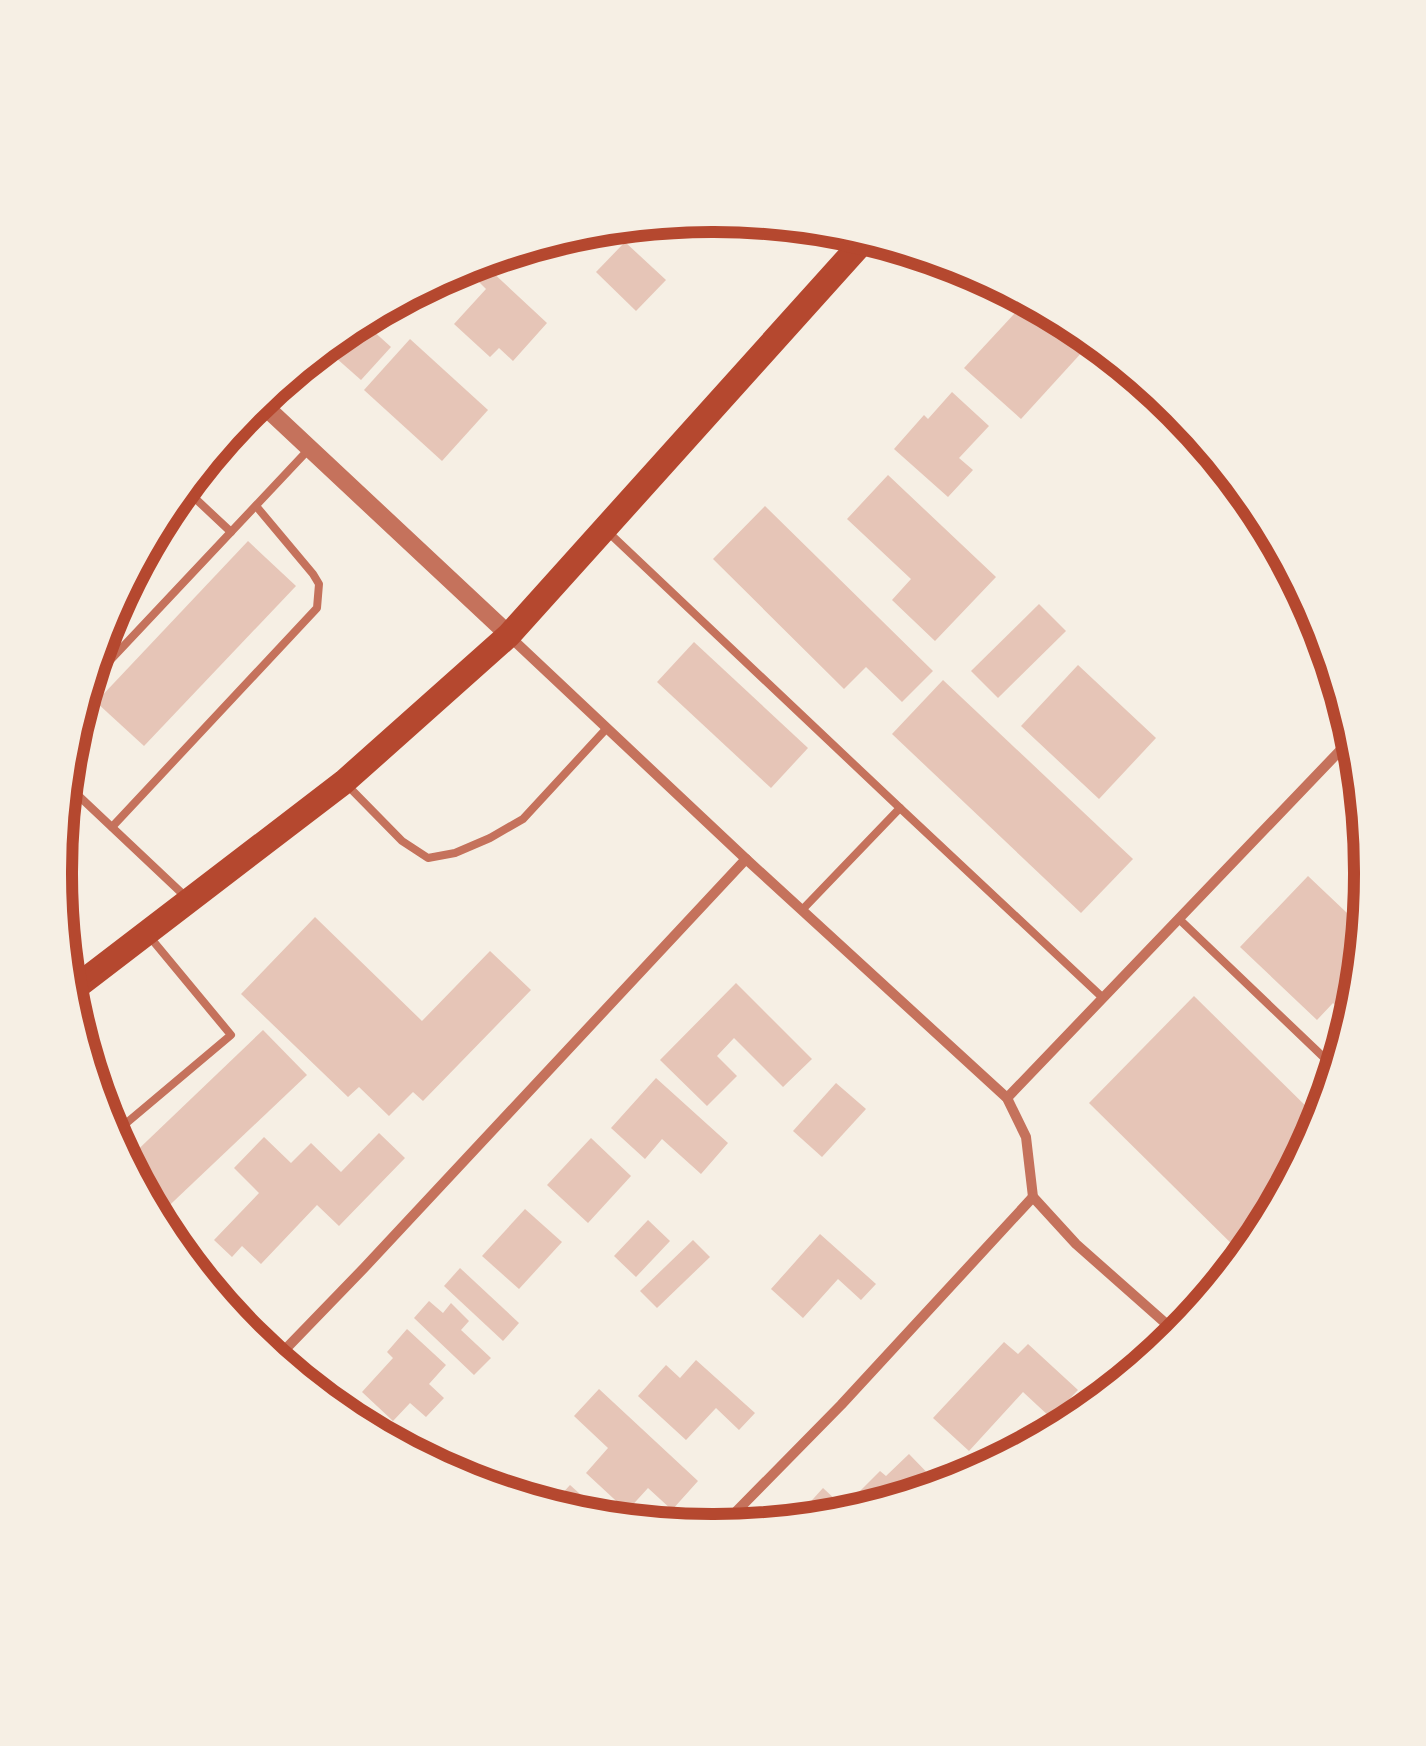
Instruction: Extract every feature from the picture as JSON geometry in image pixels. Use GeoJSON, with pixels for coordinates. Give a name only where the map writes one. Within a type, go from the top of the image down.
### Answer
{"type":"FeatureCollection","features":[{"type":"Feature","properties":{"kind":"main road"},"geometry":{"type":"LineString","coordinates":[[82,982],[344,782],[508,635],[856,249]]}},
{"type":"Feature","properties":{"kind":"street"},"geometry":{"type":"LineString","coordinates":[[270,411],[746,859],[1008,1098],[1026,1137],[1033,1196],[1076,1244],[1167,1325]]}},
{"type":"Feature","properties":{"kind":"street"},"geometry":{"type":"LineString","coordinates":[[1008,1098],[1341,749]]}},
{"type":"Feature","properties":{"kind":"street"},"geometry":{"type":"LineString","coordinates":[[285,1350],[746,859]]}},
{"type":"Feature","properties":{"kind":"street"},"geometry":{"type":"LineString","coordinates":[[735,1513],[841,1405],[1033,1196]]}},
{"type":"Feature","properties":{"kind":"lane"},"geometry":{"type":"LineString","coordinates":[[108,662],[310,448]]}},
{"type":"Feature","properties":{"kind":"lane"},"geometry":{"type":"LineString","coordinates":[[195,497],[231,532]]}},
{"type":"Feature","properties":{"kind":"lane"},"geometry":{"type":"LineString","coordinates":[[112,827],[317,608],[319,584],[256,506]]}},
{"type":"Feature","properties":{"kind":"lane"},"geometry":{"type":"LineString","coordinates":[[604,528],[1104,998]]}},
{"type":"Feature","properties":{"kind":"lane"},"geometry":{"type":"LineString","coordinates":[[344,782],[402,840],[428,858],[456,852],[523,819],[608,728]]}},
{"type":"Feature","properties":{"kind":"lane"},"geometry":{"type":"LineString","coordinates":[[77,795],[190,900]]}},
{"type":"Feature","properties":{"kind":"lane"},"geometry":{"type":"LineString","coordinates":[[802,910],[900,808]]}},
{"type":"Feature","properties":{"kind":"lane"},"geometry":{"type":"LineString","coordinates":[[1179,919],[1326,1059]]}},
{"type":"Feature","properties":{"kind":"lane"},"geometry":{"type":"LineString","coordinates":[[124,1125],[231,1035],[147,934]]}},
{"type":"Feature","properties":{"kind":"building"},"geometry":{"type":"Polygon","coordinates":[[[625,242],[666,280],[636,311],[596,272],[625,242]]]}},
{"type":"Feature","properties":{"kind":"building"},"geometry":{"type":"Polygon","coordinates":[[[492,272],[547,323],[513,361],[499,348],[490,357],[454,324],[486,289],[478,281],[492,272]]]}},
{"type":"Feature","properties":{"kind":"building"},"geometry":{"type":"Polygon","coordinates":[[[1018,310],[1083,351],[1021,419],[964,368],[1018,310]]]}},
{"type":"Feature","properties":{"kind":"building"},"geometry":{"type":"Polygon","coordinates":[[[373,330],[391,347],[361,380],[334,357],[373,330]]]}},
{"type":"Feature","properties":{"kind":"building"},"geometry":{"type":"Polygon","coordinates":[[[410,339],[488,410],[442,461],[364,390],[410,339]]]}},
{"type":"Feature","properties":{"kind":"building"},"geometry":{"type":"Polygon","coordinates":[[[952,392],[989,426],[959,458],[973,470],[948,497],[894,449],[924,415],[928,419],[952,392]]]}},
{"type":"Feature","properties":{"kind":"building"},"geometry":{"type":"Polygon","coordinates":[[[888,475],[996,577],[935,641],[892,600],[911,579],[847,519],[888,475]]]}},
{"type":"Feature","properties":{"kind":"building"},"geometry":{"type":"Polygon","coordinates":[[[765,506],[933,671],[902,702],[866,667],[844,689],[713,559],[765,506]]]}},
{"type":"Feature","properties":{"kind":"building"},"geometry":{"type":"Polygon","coordinates":[[[248,541],[296,586],[144,746],[96,702],[248,541]]]}},
{"type":"Feature","properties":{"kind":"building"},"geometry":{"type":"Polygon","coordinates":[[[1039,604],[1066,631],[998,698],[971,671],[1039,604]]]}},
{"type":"Feature","properties":{"kind":"building"},"geometry":{"type":"Polygon","coordinates":[[[694,642],[808,748],[771,788],[657,682],[694,642]]]}},
{"type":"Feature","properties":{"kind":"building"},"geometry":{"type":"Polygon","coordinates":[[[1078,665],[1156,738],[1099,799],[1021,726],[1078,665]]]}},
{"type":"Feature","properties":{"kind":"building"},"geometry":{"type":"Polygon","coordinates":[[[943,680],[1133,859],[1081,913],[892,734],[943,680]]]}},
{"type":"Feature","properties":{"kind":"building"},"geometry":{"type":"Polygon","coordinates":[[[1308,876],[1352,917],[1339,1009],[1333,1003],[1317,1020],[1240,947],[1308,876]]]}},
{"type":"Feature","properties":{"kind":"building"},"geometry":{"type":"Polygon","coordinates":[[[315,917],[422,1021],[490,951],[531,990],[423,1101],[413,1092],[389,1116],[359,1087],[348,1097],[241,994],[315,917]]]}},
{"type":"Feature","properties":{"kind":"building"},"geometry":{"type":"Polygon","coordinates":[[[736,983],[812,1059],[783,1087],[734,1038],[717,1056],[737,1076],[707,1106],[660,1060],[736,983]]]}},
{"type":"Feature","properties":{"kind":"building"},"geometry":{"type":"Polygon","coordinates":[[[1194,996],[1309,1109],[1268,1193],[1234,1246],[1089,1103],[1194,996]]]}},
{"type":"Feature","properties":{"kind":"building"},"geometry":{"type":"Polygon","coordinates":[[[263,1030],[307,1075],[167,1208],[137,1151],[263,1030]]]}},
{"type":"Feature","properties":{"kind":"building"},"geometry":{"type":"Polygon","coordinates":[[[656,1078],[728,1143],[701,1174],[662,1139],[645,1159],[611,1128],[656,1078]]]}},
{"type":"Feature","properties":{"kind":"building"},"geometry":{"type":"Polygon","coordinates":[[[836,1083],[866,1109],[822,1157],[793,1131],[836,1083]]]}},
{"type":"Feature","properties":{"kind":"building"},"geometry":{"type":"Polygon","coordinates":[[[379,1133],[405,1158],[339,1226],[317,1205],[261,1264],[242,1246],[232,1257],[214,1240],[259,1193],[234,1168],[264,1137],[291,1163],[311,1143],[341,1172],[379,1133]]]}},
{"type":"Feature","properties":{"kind":"building"},"geometry":{"type":"Polygon","coordinates":[[[591,1138],[631,1176],[588,1223],[547,1185],[591,1138]]]}},
{"type":"Feature","properties":{"kind":"building"},"geometry":{"type":"Polygon","coordinates":[[[525,1209],[562,1242],[519,1289],[482,1256],[525,1209]]]}},
{"type":"Feature","properties":{"kind":"building"},"geometry":{"type":"Polygon","coordinates":[[[648,1220],[670,1241],[636,1277],[614,1256],[648,1220]]]}},
{"type":"Feature","properties":{"kind":"building"},"geometry":{"type":"Polygon","coordinates":[[[820,1234],[876,1284],[861,1300],[838,1279],[803,1318],[771,1289],[820,1234]]]}},
{"type":"Feature","properties":{"kind":"building"},"geometry":{"type":"Polygon","coordinates":[[[693,1240],[710,1257],[657,1308],[640,1291],[693,1240]]]}},
{"type":"Feature","properties":{"kind":"building"},"geometry":{"type":"Polygon","coordinates":[[[460,1268],[519,1323],[503,1341],[444,1286],[460,1268]]]}},
{"type":"Feature","properties":{"kind":"building"},"geometry":{"type":"Polygon","coordinates":[[[429,1301],[443,1313],[451,1303],[469,1321],[461,1330],[491,1358],[474,1375],[414,1318],[429,1301]]]}},
{"type":"Feature","properties":{"kind":"building"},"geometry":{"type":"Polygon","coordinates":[[[407,1329],[446,1365],[429,1384],[444,1398],[426,1417],[410,1403],[393,1421],[362,1392],[393,1358],[387,1352],[407,1329]]]}},
{"type":"Feature","properties":{"kind":"building"},"geometry":{"type":"Polygon","coordinates":[[[1004,1342],[1018,1354],[1028,1344],[1078,1390],[1050,1417],[1023,1392],[969,1451],[933,1418],[1004,1342]]]}},
{"type":"Feature","properties":{"kind":"building"},"geometry":{"type":"Polygon","coordinates":[[[696,1360],[755,1413],[739,1430],[716,1408],[686,1440],[638,1396],[666,1365],[680,1378],[696,1360]]]}},
{"type":"Feature","properties":{"kind":"building"},"geometry":{"type":"Polygon","coordinates":[[[599,1389],[698,1481],[672,1510],[648,1488],[630,1508],[623,1507],[586,1473],[608,1448],[574,1416],[599,1389]]]}},
{"type":"Feature","properties":{"kind":"building"},"geometry":{"type":"Polygon","coordinates":[[[347,1393],[367,1412],[357,1406],[344,1396],[347,1393]]]}},
{"type":"Feature","properties":{"kind":"building"},"geometry":{"type":"Polygon","coordinates":[[[909,1454],[930,1476],[879,1492],[862,1496],[859,1492],[880,1471],[886,1476],[909,1454]]]}},
{"type":"Feature","properties":{"kind":"building"},"geometry":{"type":"Polygon","coordinates":[[[570,1485],[588,1501],[561,1495],[570,1485]]]}},
{"type":"Feature","properties":{"kind":"building"},"geometry":{"type":"Polygon","coordinates":[[[823,1488],[837,1501],[806,1506],[823,1488]]]}}]}
